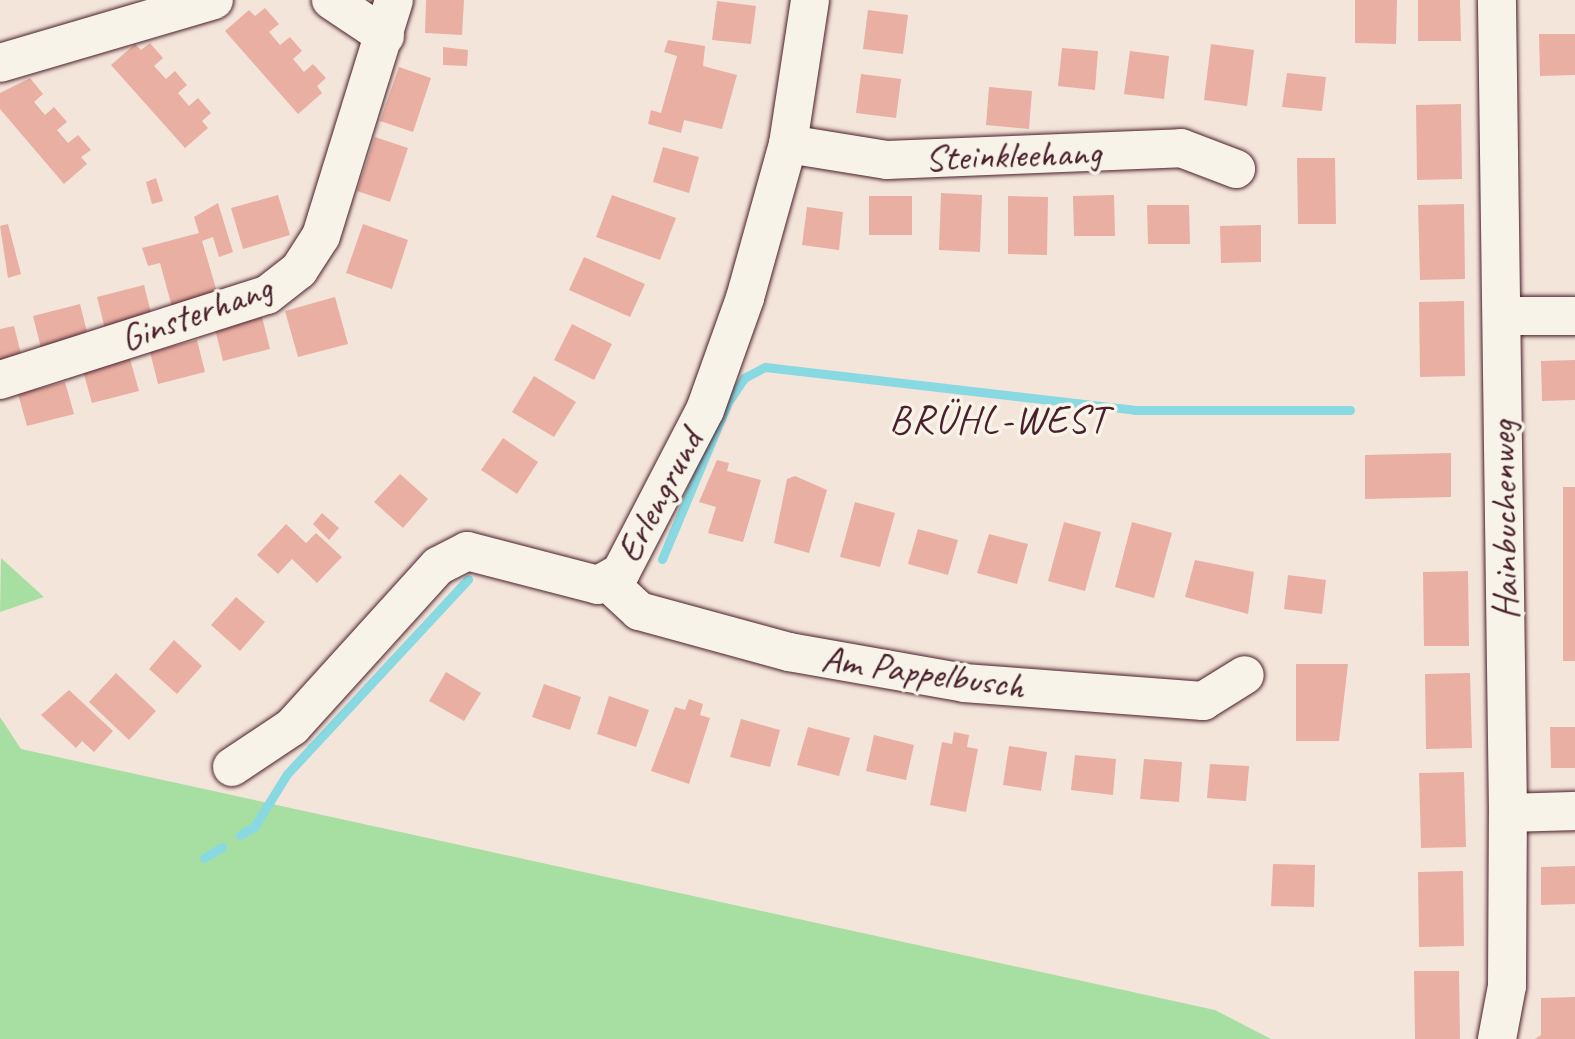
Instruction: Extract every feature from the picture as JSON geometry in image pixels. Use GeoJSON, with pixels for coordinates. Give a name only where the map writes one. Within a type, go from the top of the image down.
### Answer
{"type":"FeatureCollection","features":[{"type":"Feature","properties":{"kind":"street"},"geometry":{"type":"LineString","coordinates":[[0,63],[214,0]]}},
{"type":"Feature","properties":{"kind":"street"},"geometry":{"type":"LineString","coordinates":[[331,0],[390,18]]}},
{"type":"Feature","properties":{"kind":"street","name":"Erlengrund"},"geometry":{"type":"LineString","coordinates":[[232,767],[292,727],[438,566],[467,551],[609,583],[650,525],[705,410],[788,144],[810,0]]}},
{"type":"Feature","properties":{"kind":"street","name":"Hainbuchenweg"},"geometry":{"type":"LineString","coordinates":[[1497,0],[1508,813],[1507,986],[1497,1039]]}},
{"type":"Feature","properties":{"kind":"street","name":"Ginsterhang"},"geometry":{"type":"LineString","coordinates":[[0,380],[267,295],[299,270],[321,236],[390,18]]}},
{"type":"Feature","properties":{"kind":"street","name":"Steinkleehang"},"geometry":{"type":"LineString","coordinates":[[788,144],[887,160],[1181,148],[1236,169]]}},
{"type":"Feature","properties":{"kind":"street"},"geometry":{"type":"LineString","coordinates":[[1502,316],[1575,316]]}},
{"type":"Feature","properties":{"kind":"street","name":"Am Pappelbusch"},"geometry":{"type":"LineString","coordinates":[[609,583],[639,611],[789,652],[964,683],[1203,701],[1245,675]]}},
{"type":"Feature","properties":{"kind":"street"},"geometry":{"type":"LineString","coordinates":[[1508,813],[1575,811]]}},
{"type":"Feature","properties":{"kind":"green space"},"geometry":{"type":"Polygon","coordinates":[[[1,558],[44,597],[0,612],[1,558]]]}},
{"type":"Feature","properties":{"kind":"green space"},"geometry":{"type":"Polygon","coordinates":[[[0,717],[21,749],[1215,1010],[1271,1039],[0,1039],[0,717]]]}},
{"type":"Feature","properties":{"kind":"building"},"geometry":{"type":"Polygon","coordinates":[[[426,0],[464,0],[462,35],[425,33],[426,0]]]}},
{"type":"Feature","properties":{"kind":"building"},"geometry":{"type":"Polygon","coordinates":[[[1355,0],[1397,0],[1396,44],[1355,43],[1355,0]]]}},
{"type":"Feature","properties":{"kind":"building"},"geometry":{"type":"Polygon","coordinates":[[[1418,0],[1460,0],[1461,41],[1418,41],[1418,0]]]}},
{"type":"Feature","properties":{"kind":"building"},"geometry":{"type":"Polygon","coordinates":[[[717,1],[756,6],[751,44],[712,40],[717,1]]]}},
{"type":"Feature","properties":{"kind":"building"},"geometry":{"type":"Polygon","coordinates":[[[265,8],[279,24],[269,32],[280,45],[290,37],[302,51],[293,59],[304,72],[313,64],[326,78],[317,86],[322,93],[298,114],[225,31],[249,10],[255,16],[265,8]]]}},
{"type":"Feature","properties":{"kind":"building"},"geometry":{"type":"Polygon","coordinates":[[[868,10],[908,15],[903,54],[863,49],[868,10]]]}},
{"type":"Feature","properties":{"kind":"building"},"geometry":{"type":"Polygon","coordinates":[[[1539,34],[1575,34],[1575,75],[1540,76],[1539,34]]]}},
{"type":"Feature","properties":{"kind":"building"},"geometry":{"type":"Polygon","coordinates":[[[668,40],[705,46],[703,66],[737,75],[722,129],[684,120],[681,133],[648,124],[651,110],[661,113],[677,56],[664,52],[668,40]]]}},
{"type":"Feature","properties":{"kind":"building"},"geometry":{"type":"Polygon","coordinates":[[[150,43],[163,58],[154,66],[166,79],[175,71],[187,85],[178,93],[189,106],[198,98],[211,113],[202,121],[208,128],[185,148],[111,65],[135,44],[141,50],[150,43]]]}},
{"type":"Feature","properties":{"kind":"building"},"geometry":{"type":"Polygon","coordinates":[[[1211,44],[1254,50],[1247,106],[1204,100],[1211,44]]]}},
{"type":"Feature","properties":{"kind":"building"},"geometry":{"type":"Polygon","coordinates":[[[443,47],[468,50],[467,66],[443,65],[443,47]]]}},
{"type":"Feature","properties":{"kind":"building"},"geometry":{"type":"Polygon","coordinates":[[[1062,48],[1098,51],[1095,90],[1058,86],[1062,48]]]}},
{"type":"Feature","properties":{"kind":"building"},"geometry":{"type":"Polygon","coordinates":[[[1130,51],[1169,56],[1164,99],[1124,94],[1130,51]]]}},
{"type":"Feature","properties":{"kind":"building"},"geometry":{"type":"Polygon","coordinates":[[[399,67],[431,78],[413,132],[380,121],[399,67]]]}},
{"type":"Feature","properties":{"kind":"building"},"geometry":{"type":"Polygon","coordinates":[[[1287,73],[1326,77],[1322,111],[1282,107],[1287,73]]]}},
{"type":"Feature","properties":{"kind":"building"},"geometry":{"type":"Polygon","coordinates":[[[861,74],[901,79],[896,118],[856,113],[861,74]]]}},
{"type":"Feature","properties":{"kind":"building"},"geometry":{"type":"Polygon","coordinates":[[[30,78],[43,94],[34,102],[45,115],[54,107],[67,122],[57,130],[68,143],[78,135],[91,150],[81,157],[87,164],[64,184],[0,109],[0,93],[30,78]]]}},
{"type":"Feature","properties":{"kind":"building"},"geometry":{"type":"Polygon","coordinates":[[[989,87],[1032,91],[1029,129],[986,125],[989,87]]]}},
{"type":"Feature","properties":{"kind":"building"},"geometry":{"type":"Polygon","coordinates":[[[1461,104],[1462,179],[1417,180],[1416,105],[1461,104]]]}},
{"type":"Feature","properties":{"kind":"building"},"geometry":{"type":"Polygon","coordinates":[[[375,137],[408,148],[390,202],[357,191],[375,137]]]}},
{"type":"Feature","properties":{"kind":"building"},"geometry":{"type":"Polygon","coordinates":[[[663,147],[699,157],[689,193],[653,182],[663,147]]]}},
{"type":"Feature","properties":{"kind":"building"},"geometry":{"type":"Polygon","coordinates":[[[1297,158],[1335,158],[1336,224],[1298,224],[1297,158]]]}},
{"type":"Feature","properties":{"kind":"building"},"geometry":{"type":"Polygon","coordinates":[[[156,178],[163,201],[152,204],[146,182],[156,178]]]}},
{"type":"Feature","properties":{"kind":"building"},"geometry":{"type":"Polygon","coordinates":[[[941,193],[982,195],[980,252],[939,250],[941,193]]]}},
{"type":"Feature","properties":{"kind":"building"},"geometry":{"type":"Polygon","coordinates":[[[278,195],[290,235],[243,249],[231,208],[278,195]]]}},
{"type":"Feature","properties":{"kind":"building"},"geometry":{"type":"Polygon","coordinates":[[[612,195],[676,218],[660,260],[596,237],[612,195]]]}},
{"type":"Feature","properties":{"kind":"building"},"geometry":{"type":"Polygon","coordinates":[[[1114,195],[1115,236],[1074,236],[1073,196],[1114,195]]]}},
{"type":"Feature","properties":{"kind":"building"},"geometry":{"type":"Polygon","coordinates":[[[869,196],[912,196],[912,235],[869,235],[869,196]]]}},
{"type":"Feature","properties":{"kind":"building"},"geometry":{"type":"Polygon","coordinates":[[[1008,196],[1048,197],[1047,255],[1008,254],[1008,196]]]}},
{"type":"Feature","properties":{"kind":"building"},"geometry":{"type":"Polygon","coordinates":[[[218,203],[233,252],[219,257],[213,237],[202,241],[217,292],[172,307],[160,263],[148,266],[142,248],[199,233],[194,217],[218,203]]]}},
{"type":"Feature","properties":{"kind":"building"},"geometry":{"type":"Polygon","coordinates":[[[1464,204],[1465,279],[1420,280],[1418,205],[1464,204]]]}},
{"type":"Feature","properties":{"kind":"building"},"geometry":{"type":"Polygon","coordinates":[[[1147,205],[1189,205],[1190,244],[1148,244],[1147,205]]]}},
{"type":"Feature","properties":{"kind":"building"},"geometry":{"type":"Polygon","coordinates":[[[807,207],[843,212],[839,250],[802,245],[807,207]]]}},
{"type":"Feature","properties":{"kind":"building"},"geometry":{"type":"Polygon","coordinates":[[[8,224],[21,274],[8,278],[0,226],[8,224]]]}},
{"type":"Feature","properties":{"kind":"building"},"geometry":{"type":"Polygon","coordinates":[[[363,224],[408,240],[392,289],[346,273],[363,224]]]}},
{"type":"Feature","properties":{"kind":"building"},"geometry":{"type":"Polygon","coordinates":[[[1261,225],[1261,262],[1221,263],[1220,226],[1261,225]]]}},
{"type":"Feature","properties":{"kind":"building"},"geometry":{"type":"Polygon","coordinates":[[[584,257],[645,284],[630,317],[569,290],[584,257]]]}},
{"type":"Feature","properties":{"kind":"building"},"geometry":{"type":"Polygon","coordinates":[[[144,285],[152,317],[105,329],[97,297],[144,285]]]}},
{"type":"Feature","properties":{"kind":"building"},"geometry":{"type":"Polygon","coordinates":[[[335,297],[348,344],[298,357],[285,311],[335,297]]]}},
{"type":"Feature","properties":{"kind":"building"},"geometry":{"type":"Polygon","coordinates":[[[1464,301],[1465,376],[1420,377],[1419,302],[1464,301]]]}},
{"type":"Feature","properties":{"kind":"building"},"geometry":{"type":"Polygon","coordinates":[[[80,304],[88,336],[41,348],[33,316],[80,304]]]}},
{"type":"Feature","properties":{"kind":"building"},"geometry":{"type":"Polygon","coordinates":[[[262,317],[270,349],[223,361],[215,329],[262,317]]]}},
{"type":"Feature","properties":{"kind":"building"},"geometry":{"type":"Polygon","coordinates":[[[572,324],[612,344],[594,380],[554,360],[572,324]]]}},
{"type":"Feature","properties":{"kind":"building"},"geometry":{"type":"Polygon","coordinates":[[[14,326],[22,358],[0,364],[0,329],[14,326]]]}},
{"type":"Feature","properties":{"kind":"building"},"geometry":{"type":"Polygon","coordinates":[[[197,340],[205,372],[158,384],[150,352],[197,340]]]}},
{"type":"Feature","properties":{"kind":"building"},"geometry":{"type":"Polygon","coordinates":[[[130,359],[139,391],[92,403],[83,371],[130,359]]]}},
{"type":"Feature","properties":{"kind":"building"},"geometry":{"type":"Polygon","coordinates":[[[1575,360],[1575,400],[1542,401],[1541,361],[1575,360]]]}},
{"type":"Feature","properties":{"kind":"building"},"geometry":{"type":"Polygon","coordinates":[[[534,376],[576,402],[554,437],[512,412],[534,376]]]}},
{"type":"Feature","properties":{"kind":"building"},"geometry":{"type":"Polygon","coordinates":[[[65,382],[74,414],[27,426],[18,394],[65,382]]]}},
{"type":"Feature","properties":{"kind":"building"},"geometry":{"type":"Polygon","coordinates":[[[503,438],[538,462],[517,494],[481,470],[503,438]]]}},
{"type":"Feature","properties":{"kind":"building"},"geometry":{"type":"Polygon","coordinates":[[[1451,453],[1451,497],[1365,499],[1365,455],[1451,453]]]}},
{"type":"Feature","properties":{"kind":"building"},"geometry":{"type":"Polygon","coordinates":[[[717,460],[729,463],[727,471],[761,480],[743,542],[708,533],[716,507],[699,502],[717,460]]]}},
{"type":"Feature","properties":{"kind":"building"},"geometry":{"type":"Polygon","coordinates":[[[400,474],[428,499],[403,528],[374,502],[400,474]]]}},
{"type":"Feature","properties":{"kind":"building"},"geometry":{"type":"Polygon","coordinates":[[[795,476],[827,490],[809,553],[774,543],[787,479],[795,476]]]}},
{"type":"Feature","properties":{"kind":"building"},"geometry":{"type":"Polygon","coordinates":[[[1563,487],[1575,487],[1575,661],[1563,661],[1563,487]]]}},
{"type":"Feature","properties":{"kind":"building"},"geometry":{"type":"Polygon","coordinates":[[[855,502],[895,513],[880,567],[840,557],[855,502]]]}},
{"type":"Feature","properties":{"kind":"building"},"geometry":{"type":"Polygon","coordinates":[[[322,513],[339,528],[329,540],[313,524],[322,513]]]}},
{"type":"Feature","properties":{"kind":"building"},"geometry":{"type":"Polygon","coordinates":[[[1064,522],[1101,532],[1085,591],[1048,581],[1064,522]]]}},
{"type":"Feature","properties":{"kind":"building"},"geometry":{"type":"Polygon","coordinates":[[[1132,522],[1172,533],[1154,598],[1115,587],[1132,522]]]}},
{"type":"Feature","properties":{"kind":"building"},"geometry":{"type":"Polygon","coordinates":[[[286,524],[306,543],[316,533],[342,557],[317,583],[292,559],[278,574],[257,555],[286,524]]]}},
{"type":"Feature","properties":{"kind":"building"},"geometry":{"type":"Polygon","coordinates":[[[918,529],[958,540],[948,575],[908,564],[918,529]]]}},
{"type":"Feature","properties":{"kind":"building"},"geometry":{"type":"Polygon","coordinates":[[[989,534],[1028,544],[1017,584],[977,573],[989,534]]]}},
{"type":"Feature","properties":{"kind":"building"},"geometry":{"type":"Polygon","coordinates":[[[1195,560],[1254,572],[1248,614],[1185,597],[1195,560]]]}},
{"type":"Feature","properties":{"kind":"building"},"geometry":{"type":"Polygon","coordinates":[[[1468,571],[1469,646],[1424,646],[1423,572],[1468,571]]]}},
{"type":"Feature","properties":{"kind":"building"},"geometry":{"type":"Polygon","coordinates":[[[1288,575],[1326,580],[1322,614],[1284,609],[1288,575]]]}},
{"type":"Feature","properties":{"kind":"building"},"geometry":{"type":"Polygon","coordinates":[[[236,597],[265,622],[240,651],[211,625],[236,597]]]}},
{"type":"Feature","properties":{"kind":"building"},"geometry":{"type":"Polygon","coordinates":[[[174,640],[202,666],[177,694],[149,669],[174,640]]]}},
{"type":"Feature","properties":{"kind":"building"},"geometry":{"type":"Polygon","coordinates":[[[1296,664],[1348,664],[1339,741],[1296,741],[1296,664]]]}},
{"type":"Feature","properties":{"kind":"building"},"geometry":{"type":"Polygon","coordinates":[[[446,672],[481,693],[464,721],[429,701],[446,672]]]}},
{"type":"Feature","properties":{"kind":"building"},"geometry":{"type":"Polygon","coordinates":[[[116,673],[156,711],[129,740],[89,702],[116,673]]]}},
{"type":"Feature","properties":{"kind":"building"},"geometry":{"type":"Polygon","coordinates":[[[1470,673],[1472,748],[1426,749],[1425,674],[1470,673]]]}},
{"type":"Feature","properties":{"kind":"building"},"geometry":{"type":"Polygon","coordinates":[[[544,684],[581,697],[570,730],[532,717],[544,684]]]}},
{"type":"Feature","properties":{"kind":"building"},"geometry":{"type":"Polygon","coordinates":[[[69,690],[113,731],[94,752],[82,741],[76,748],[41,715],[69,690]]]}},
{"type":"Feature","properties":{"kind":"building"},"geometry":{"type":"Polygon","coordinates":[[[609,696],[649,710],[636,747],[597,734],[609,696]]]}},
{"type":"Feature","properties":{"kind":"building"},"geometry":{"type":"Polygon","coordinates":[[[689,699],[703,704],[700,715],[710,718],[689,784],[651,771],[675,707],[685,710],[689,699]]]}},
{"type":"Feature","properties":{"kind":"building"},"geometry":{"type":"Polygon","coordinates":[[[741,719],[780,730],[770,767],[730,757],[741,719]]]}},
{"type":"Feature","properties":{"kind":"building"},"geometry":{"type":"Polygon","coordinates":[[[808,727],[850,738],[839,776],[797,765],[808,727]]]}},
{"type":"Feature","properties":{"kind":"building"},"geometry":{"type":"Polygon","coordinates":[[[1550,727],[1575,727],[1575,768],[1551,768],[1550,727]]]}},
{"type":"Feature","properties":{"kind":"building"},"geometry":{"type":"Polygon","coordinates":[[[954,732],[969,735],[967,747],[978,749],[966,812],[930,805],[942,742],[952,744],[954,732]]]}},
{"type":"Feature","properties":{"kind":"building"},"geometry":{"type":"Polygon","coordinates":[[[874,735],[914,745],[906,780],[866,771],[874,735]]]}},
{"type":"Feature","properties":{"kind":"building"},"geometry":{"type":"Polygon","coordinates":[[[1009,746],[1047,752],[1041,791],[1003,785],[1009,746]]]}},
{"type":"Feature","properties":{"kind":"building"},"geometry":{"type":"Polygon","coordinates":[[[1075,755],[1116,759],[1113,795],[1071,790],[1075,755]]]}},
{"type":"Feature","properties":{"kind":"building"},"geometry":{"type":"Polygon","coordinates":[[[1144,759],[1182,762],[1179,802],[1140,799],[1144,759]]]}},
{"type":"Feature","properties":{"kind":"building"},"geometry":{"type":"Polygon","coordinates":[[[1210,764],[1249,766],[1246,801],[1207,798],[1210,764]]]}},
{"type":"Feature","properties":{"kind":"building"},"geometry":{"type":"Polygon","coordinates":[[[1464,772],[1466,847],[1421,848],[1419,773],[1464,772]]]}},
{"type":"Feature","properties":{"kind":"building"},"geometry":{"type":"Polygon","coordinates":[[[1273,864],[1315,865],[1314,907],[1271,906],[1273,864]]]}},
{"type":"Feature","properties":{"kind":"building"},"geometry":{"type":"Polygon","coordinates":[[[1575,866],[1575,904],[1541,905],[1541,867],[1575,866]]]}},
{"type":"Feature","properties":{"kind":"building"},"geometry":{"type":"Polygon","coordinates":[[[1463,871],[1464,946],[1419,947],[1418,872],[1463,871]]]}},
{"type":"Feature","properties":{"kind":"building"},"geometry":{"type":"Polygon","coordinates":[[[1414,971],[1459,971],[1460,1039],[1415,1039],[1414,971]]]}},
{"type":"Feature","properties":{"kind":"building"},"geometry":{"type":"Polygon","coordinates":[[[1575,997],[1575,1039],[1535,1039],[1541,1035],[1541,998],[1575,997]]]}},
{"type":"Feature","properties":{"kind":"waterway"},"geometry":{"type":"LineString","coordinates":[[662,559],[728,402],[744,378],[765,367],[1134,410],[1350,410]]}},
{"type":"Feature","properties":{"kind":"waterway"},"geometry":{"type":"LineString","coordinates":[[240,835],[254,827],[287,774],[468,579]]}},
{"type":"Feature","properties":{"kind":"waterway"},"geometry":{"type":"LineString","coordinates":[[204,858],[222,847]]}},
{"type":"Feature","properties":{"kind":"district","name":"BRÜHL-WEST"},"geometry":{"type":"Point","coordinates":[999,419]}}]}
